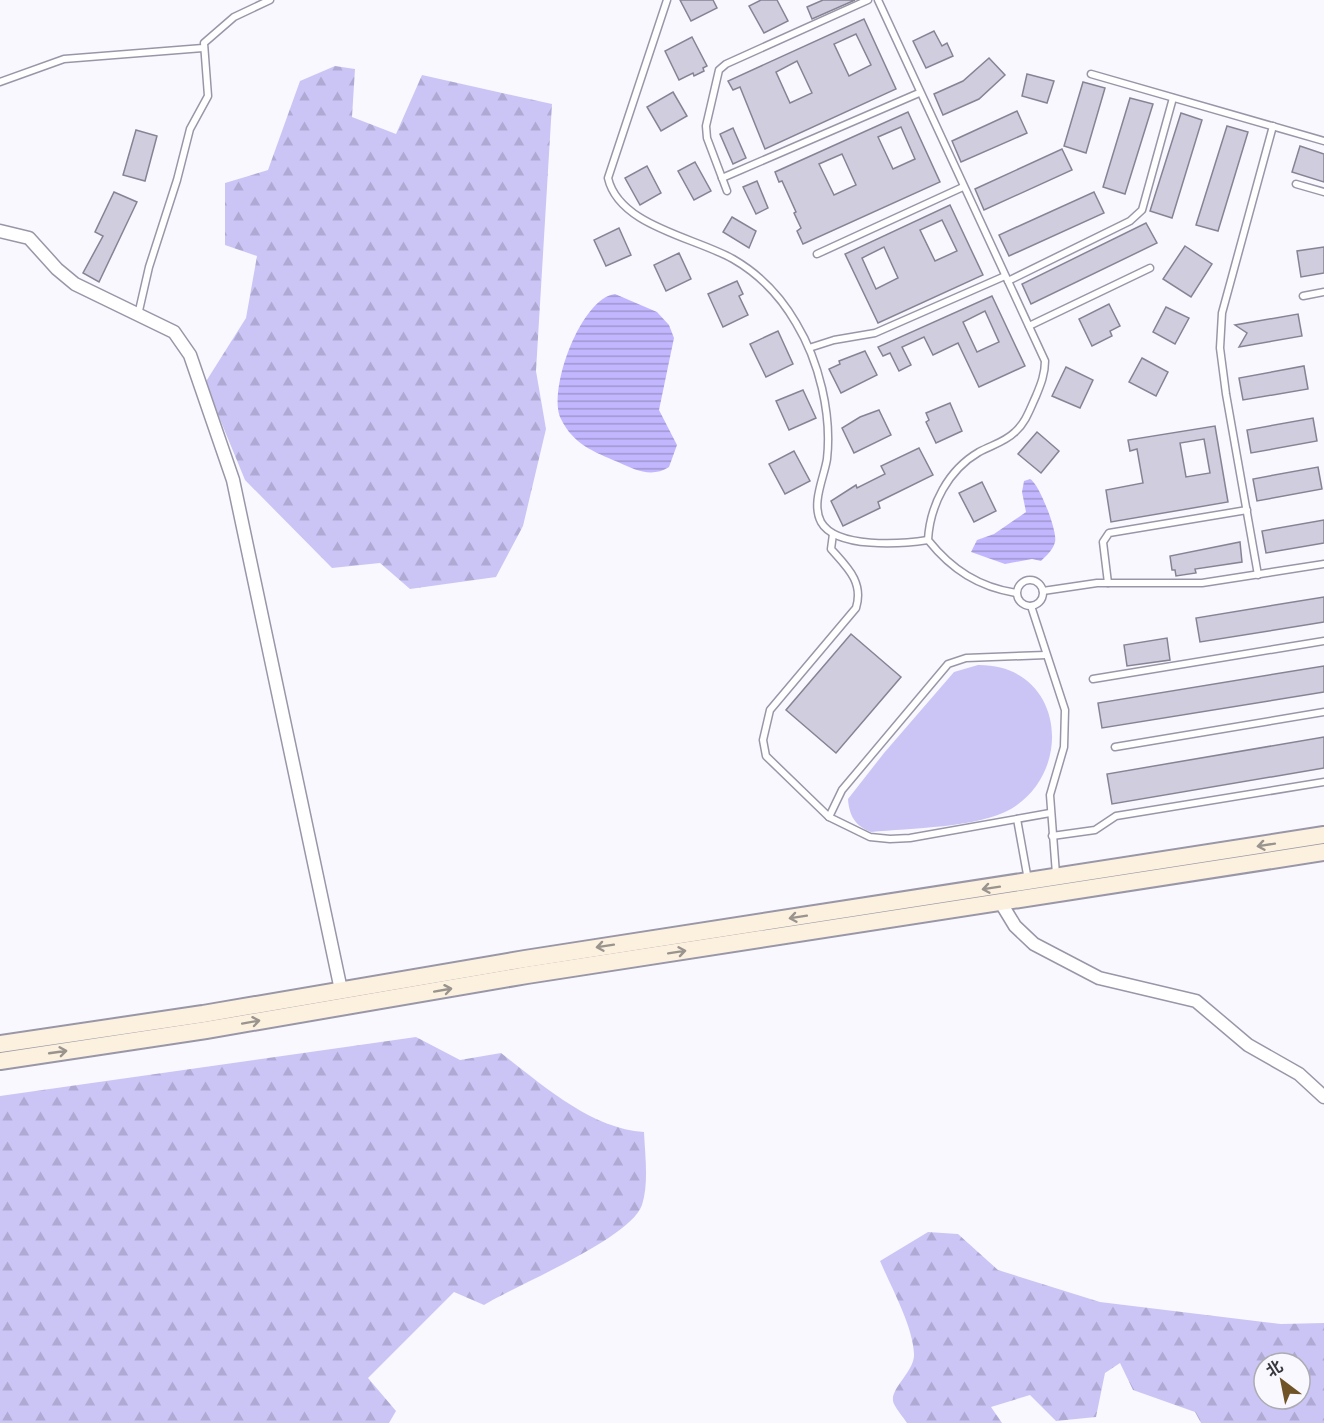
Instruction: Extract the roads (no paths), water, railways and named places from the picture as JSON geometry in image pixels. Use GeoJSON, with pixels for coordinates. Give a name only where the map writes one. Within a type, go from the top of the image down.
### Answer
{"type":"FeatureCollection","features":[{"type":"Feature","properties":{"kind":"main road"},"geometry":{"type":"LineString","coordinates":[[0,1044],[525,959],[1324,835]]}},
{"type":"Feature","properties":{"kind":"main road"},"geometry":{"type":"LineString","coordinates":[[0,1060],[206,1030],[527,975],[1324,852]]}},
{"type":"Feature","properties":{"kind":"street"},"geometry":{"type":"LineString","coordinates":[[0,231],[29,238],[57,269],[75,284],[174,332],[190,356],[233,480],[341,990]]}},
{"type":"Feature","properties":{"kind":"street"},"geometry":{"type":"LineString","coordinates":[[1001,903],[1015,926],[1034,944],[1099,978],[1196,1001],[1248,1045],[1299,1074],[1324,1097]]}},
{"type":"Feature","properties":{"kind":"lane"},"geometry":{"type":"LineString","coordinates":[[138,316],[149,267],[177,180],[190,129],[208,96],[203,48],[212,35],[234,17],[270,0]]}},
{"type":"Feature","properties":{"kind":"lane"},"geometry":{"type":"LineString","coordinates":[[667,0],[625,120],[608,178],[610,188],[618,202],[629,213],[718,252],[762,280],[786,308],[809,348],[819,379],[826,422],[827,458],[818,505],[819,516],[824,526],[833,534],[879,543],[928,540]]}},
{"type":"Feature","properties":{"kind":"lane"},"geometry":{"type":"LineString","coordinates":[[727,191],[707,138],[706,126],[720,70],[726,64],[868,0]]}},
{"type":"Feature","properties":{"kind":"lane"},"geometry":{"type":"LineString","coordinates":[[878,0],[919,93],[1043,355],[1045,369],[1029,412],[1013,434],[979,452],[951,478],[934,507],[928,540]]}},
{"type":"Feature","properties":{"kind":"lane"},"geometry":{"type":"LineString","coordinates":[[0,82],[64,59],[203,48]]}},
{"type":"Feature","properties":{"kind":"lane"},"geometry":{"type":"LineString","coordinates":[[1091,74],[1324,141]]}},
{"type":"Feature","properties":{"kind":"lane"},"geometry":{"type":"LineString","coordinates":[[722,178],[919,93]]}},
{"type":"Feature","properties":{"kind":"lane"},"geometry":{"type":"LineString","coordinates":[[809,348],[834,340],[875,333],[1006,278],[1130,221],[1142,210],[1173,98]]}},
{"type":"Feature","properties":{"kind":"lane"},"geometry":{"type":"LineString","coordinates":[[1258,574],[1226,394],[1220,330],[1222,313],[1273,126]]}},
{"type":"Feature","properties":{"kind":"lane"},"geometry":{"type":"LineString","coordinates":[[1296,184],[1324,192]]}},
{"type":"Feature","properties":{"kind":"lane"},"geometry":{"type":"LineString","coordinates":[[817,254],[963,187]]}},
{"type":"Feature","properties":{"kind":"lane"},"geometry":{"type":"LineString","coordinates":[[1029,326],[1150,268]]}},
{"type":"Feature","properties":{"kind":"lane"},"geometry":{"type":"LineString","coordinates":[[1303,296],[1324,292]]}},
{"type":"Feature","properties":{"kind":"lane"},"geometry":{"type":"LineString","coordinates":[[1108,583],[1103,542],[1109,533],[1247,510]]}},
{"type":"Feature","properties":{"kind":"lane"},"geometry":{"type":"LineString","coordinates":[[833,534],[831,549],[851,572],[858,585],[856,608],[770,710],[763,740],[766,756],[829,817],[860,834],[890,839],[1050,813]]}},
{"type":"Feature","properties":{"kind":"lane"},"geometry":{"type":"LineString","coordinates":[[928,540],[947,561],[966,576],[989,588],[1016,593]]}},
{"type":"Feature","properties":{"kind":"lane"},"geometry":{"type":"LineString","coordinates":[[1043,591],[1108,583],[1182,585],[1324,564]]}},
{"type":"Feature","properties":{"kind":"lane"},"geometry":{"type":"LineString","coordinates":[[1030,579],[1039,583],[1043,591],[1040,601],[1031,606],[1021,603],[1016,593],[1020,583],[1030,579]]}},
{"type":"Feature","properties":{"kind":"lane"},"geometry":{"type":"LineString","coordinates":[[1031,606],[1065,710],[1064,747],[1050,795],[1056,878]]}},
{"type":"Feature","properties":{"kind":"lane"},"geometry":{"type":"LineString","coordinates":[[1093,679],[1324,641]]}},
{"type":"Feature","properties":{"kind":"lane"},"geometry":{"type":"LineString","coordinates":[[829,817],[842,790],[948,664],[966,658],[1046,656]]}},
{"type":"Feature","properties":{"kind":"lane"},"geometry":{"type":"LineString","coordinates":[[1115,747],[1324,712]]}},
{"type":"Feature","properties":{"kind":"lane"},"geometry":{"type":"LineString","coordinates":[[1052,836],[1095,830],[1116,816],[1324,782]]}},
{"type":"Feature","properties":{"kind":"lane"},"geometry":{"type":"LineString","coordinates":[[1017,819],[1028,882]]}}]}
